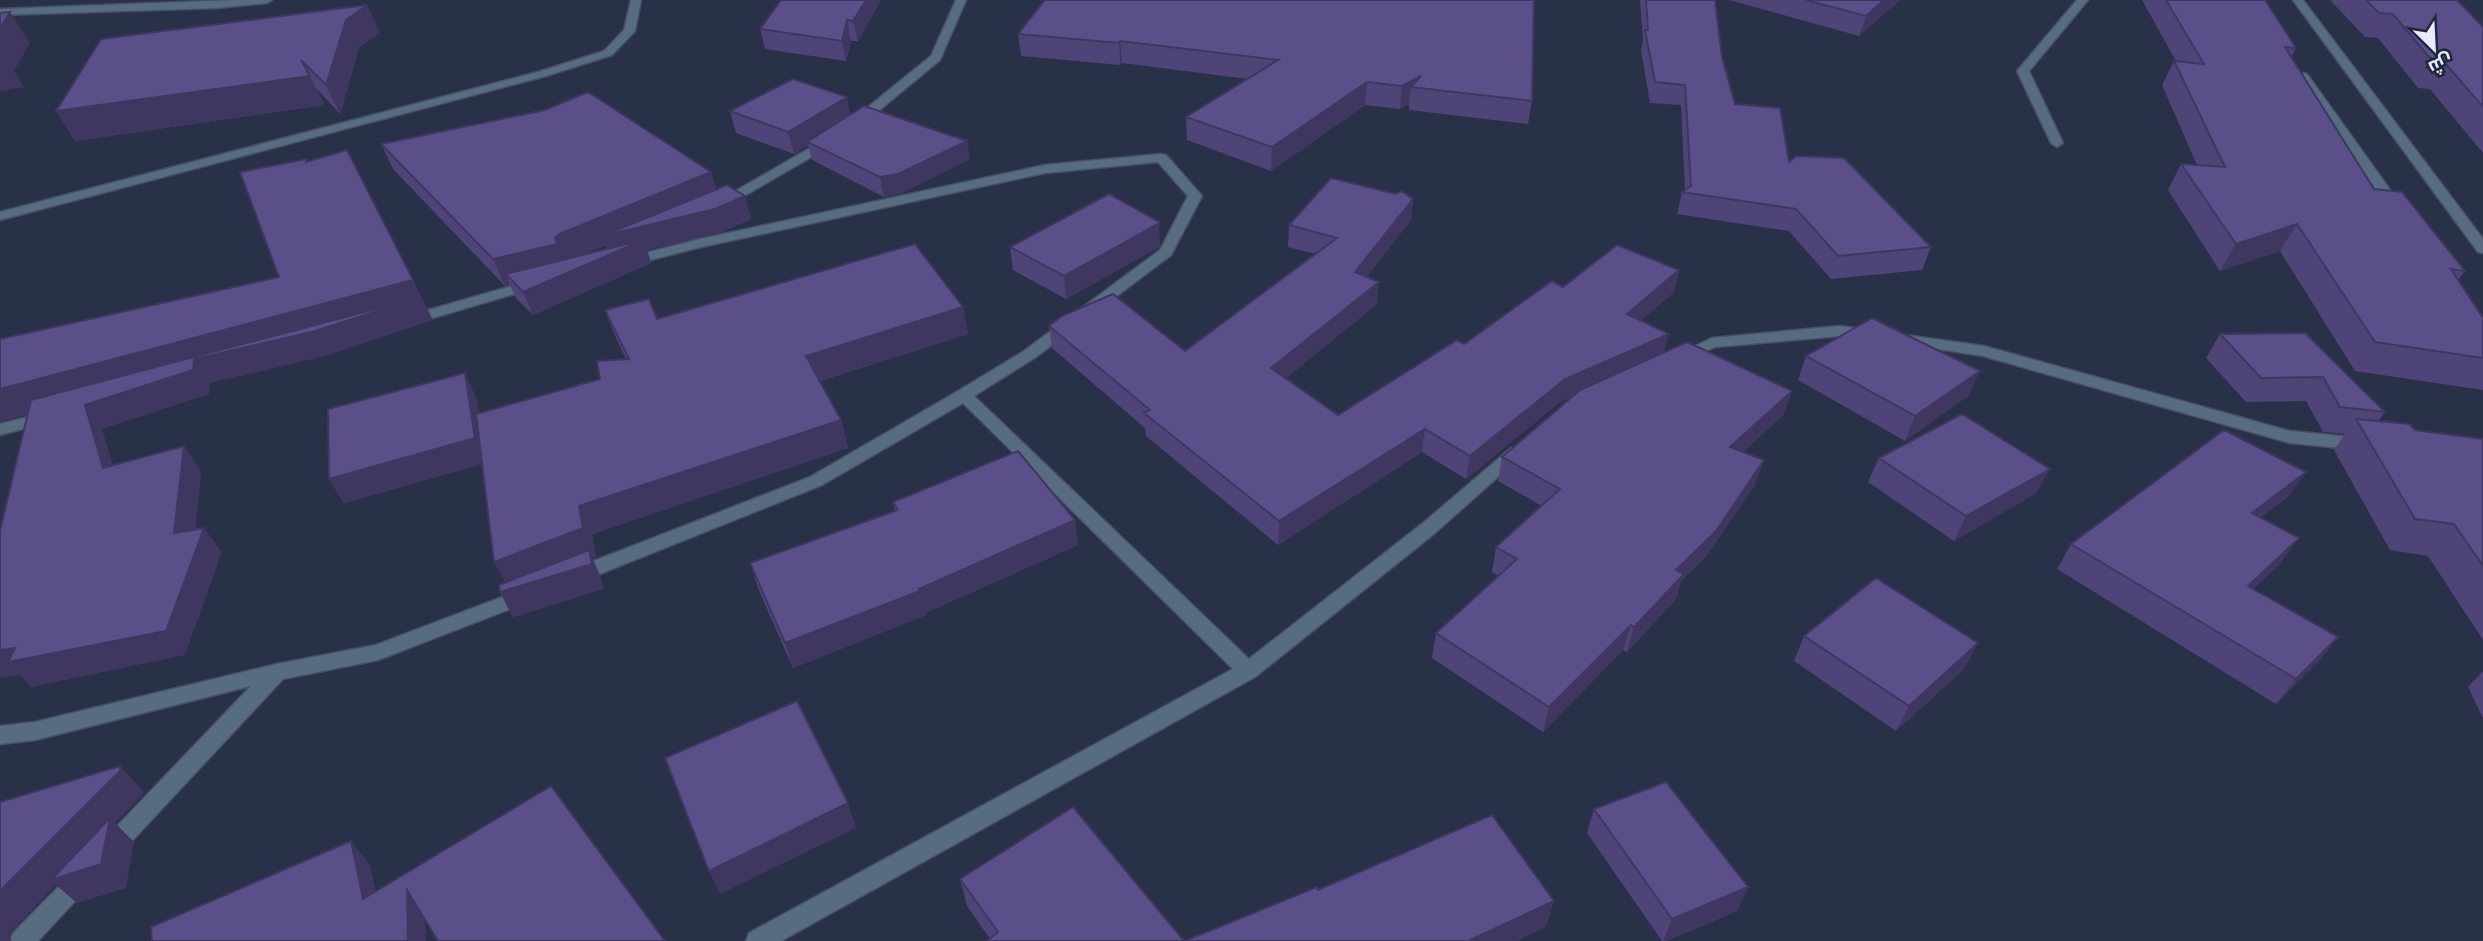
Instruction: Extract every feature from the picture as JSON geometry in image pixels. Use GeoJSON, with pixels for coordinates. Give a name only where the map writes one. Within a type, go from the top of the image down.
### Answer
{"type":"FeatureCollection","features":[{"type":"Feature","properties":{"kind":"street"},"geometry":{"type":"LineString","coordinates":[[0,12],[217,5],[267,0]]}},
{"type":"Feature","properties":{"kind":"street"},"geometry":{"type":"LineString","coordinates":[[0,216],[542,74],[608,53],[629,32],[636,0]]}},
{"type":"Feature","properties":{"kind":"street"},"geometry":{"type":"LineString","coordinates":[[704,211],[729,201],[850,129],[872,111],[936,58],[961,0]]}},
{"type":"Feature","properties":{"kind":"street"},"geometry":{"type":"LineString","coordinates":[[2057,143],[2023,71],[2083,0]]}},
{"type":"Feature","properties":{"kind":"street"},"geometry":{"type":"LineString","coordinates":[[2298,0],[2483,249]]}},
{"type":"Feature","properties":{"kind":"street"},"geometry":{"type":"LineString","coordinates":[[2295,66],[2405,221]]}},
{"type":"Feature","properties":{"kind":"street"},"geometry":{"type":"LineString","coordinates":[[0,735],[34,732],[277,672],[378,652],[816,481],[1030,354],[1166,252],[1195,196],[1161,158],[1045,169],[700,243],[609,267]]}},
{"type":"Feature","properties":{"kind":"street"},"geometry":{"type":"LineString","coordinates":[[397,323],[544,282]]}},
{"type":"Feature","properties":{"kind":"street"},"geometry":{"type":"LineString","coordinates":[[1664,365],[1712,343],[1840,331],[1984,351],[2290,437],[2386,447]]}},
{"type":"Feature","properties":{"kind":"street"},"geometry":{"type":"LineString","coordinates":[[964,395],[1248,671]]}},
{"type":"Feature","properties":{"kind":"street"},"geometry":{"type":"LineString","coordinates":[[0,430],[60,414]]}},
{"type":"Feature","properties":{"kind":"street"},"geometry":{"type":"LineString","coordinates":[[758,941],[1248,671],[1429,528],[1528,442]]}},
{"type":"Feature","properties":{"kind":"street"},"geometry":{"type":"LineString","coordinates":[[22,941],[277,672]]}},
{"type":"Feature","properties":{"kind":"building"},"geometry":{"type":"Polygon","coordinates":[[[781,0],[866,0],[853,21],[847,20],[842,41],[760,29],[781,0]]]}},
{"type":"Feature","properties":{"kind":"building"},"geometry":{"type":"Polygon","coordinates":[[[1045,0],[1534,0],[1532,101],[1411,87],[1421,76],[1402,86],[1367,82],[1272,147],[1186,117],[1278,60],[1120,41],[1018,34],[1045,0]]]}},
{"type":"Feature","properties":{"kind":"building"},"geometry":{"type":"Polygon","coordinates":[[[1646,0],[1715,0],[1722,57],[1735,104],[1780,108],[1789,162],[1796,156],[1844,158],[1931,247],[1838,256],[1796,209],[1682,192],[1691,186],[1685,85],[1655,82],[1645,30],[1648,30],[1646,0]]]}},
{"type":"Feature","properties":{"kind":"building"},"geometry":{"type":"Polygon","coordinates":[[[1806,0],[1884,0],[1866,16],[1806,0]]]}},
{"type":"Feature","properties":{"kind":"building"},"geometry":{"type":"Polygon","coordinates":[[[2166,0],[2265,0],[2296,48],[2285,47],[2374,189],[2402,192],[2465,271],[2451,269],[2483,318],[2483,358],[2375,342],[2297,224],[2236,244],[2181,164],[2225,167],[2174,61],[2204,64],[2166,0]]]}},
{"type":"Feature","properties":{"kind":"building"},"geometry":{"type":"Polygon","coordinates":[[[2366,0],[2457,0],[2483,27],[2483,107],[2446,64],[2434,63],[2393,14],[2379,13],[2366,0]]]}},
{"type":"Feature","properties":{"kind":"building"},"geometry":{"type":"Polygon","coordinates":[[[367,5],[346,20],[326,85],[301,60],[310,76],[56,111],[101,39],[367,5]]]}},
{"type":"Feature","properties":{"kind":"building"},"geometry":{"type":"Polygon","coordinates":[[[10,12],[0,28],[0,13],[10,12]]]}},
{"type":"Feature","properties":{"kind":"building"},"geometry":{"type":"Polygon","coordinates":[[[793,79],[847,97],[788,132],[730,111],[793,79]]]}},
{"type":"Feature","properties":{"kind":"building"},"geometry":{"type":"Polygon","coordinates":[[[588,92],[711,172],[559,234],[555,238],[557,244],[493,259],[381,144],[545,110],[588,92]]]}},
{"type":"Feature","properties":{"kind":"building"},"geometry":{"type":"Polygon","coordinates":[[[864,106],[967,141],[898,174],[880,177],[807,142],[864,106]]]}},
{"type":"Feature","properties":{"kind":"building"},"geometry":{"type":"Polygon","coordinates":[[[347,150],[413,280],[0,389],[0,339],[279,277],[240,172],[307,159],[306,162],[347,150]]]}},
{"type":"Feature","properties":{"kind":"building"},"geometry":{"type":"Polygon","coordinates":[[[1331,178],[1396,194],[1401,191],[1413,199],[1355,272],[1379,282],[1271,368],[1338,415],[1457,340],[1464,344],[1552,281],[1563,287],[1617,245],[1679,270],[1627,314],[1669,334],[1565,379],[1470,456],[1425,429],[1279,521],[1144,413],[1150,410],[1049,326],[1062,316],[1113,294],[1185,351],[1337,238],[1289,225],[1331,178]]]}},
{"type":"Feature","properties":{"kind":"building"},"geometry":{"type":"Polygon","coordinates":[[[727,185],[745,196],[715,209],[602,236],[727,185]]]}},
{"type":"Feature","properties":{"kind":"building"},"geometry":{"type":"Polygon","coordinates":[[[1109,194],[1159,222],[1158,224],[1064,276],[1010,247],[1109,194]]]}},
{"type":"Feature","properties":{"kind":"building"},"geometry":{"type":"Polygon","coordinates":[[[643,240],[523,292],[506,274],[643,240]]]}},
{"type":"Feature","properties":{"kind":"building"},"geometry":{"type":"Polygon","coordinates":[[[915,244],[963,307],[806,356],[841,420],[579,506],[583,528],[494,562],[476,414],[600,379],[597,361],[629,359],[605,310],[649,299],[657,319],[915,244]]]}},
{"type":"Feature","properties":{"kind":"building"},"geometry":{"type":"Polygon","coordinates":[[[421,297],[312,332],[194,359],[193,370],[85,405],[103,468],[184,446],[174,533],[204,528],[166,631],[8,662],[15,648],[0,650],[0,531],[31,400],[421,297]]]}},
{"type":"Feature","properties":{"kind":"building"},"geometry":{"type":"Polygon","coordinates":[[[1872,318],[1980,371],[1915,416],[1806,356],[1872,318]]]}},
{"type":"Feature","properties":{"kind":"building"},"geometry":{"type":"Polygon","coordinates":[[[2305,333],[2385,412],[2340,407],[2323,377],[2261,378],[2220,334],[2305,333]]]}},
{"type":"Feature","properties":{"kind":"building"},"geometry":{"type":"Polygon","coordinates":[[[1687,342],[1792,391],[1730,447],[1764,460],[1716,531],[1676,570],[1684,574],[1634,627],[1631,625],[1549,707],[1436,633],[1517,559],[1496,547],[1560,489],[1502,457],[1580,390],[1687,342]]]}},
{"type":"Feature","properties":{"kind":"building"},"geometry":{"type":"Polygon","coordinates":[[[465,373],[475,438],[329,479],[328,409],[465,373]]]}},
{"type":"Feature","properties":{"kind":"building"},"geometry":{"type":"Polygon","coordinates":[[[1962,414],[2050,469],[1966,516],[1879,458],[1962,414]]]}},
{"type":"Feature","properties":{"kind":"building"},"geometry":{"type":"Polygon","coordinates":[[[2356,419],[2409,424],[2415,430],[2483,439],[2483,566],[2454,524],[2415,519],[2356,419]]]}},
{"type":"Feature","properties":{"kind":"building"},"geometry":{"type":"Polygon","coordinates":[[[2224,430],[2306,472],[2252,513],[2299,538],[2248,586],[2338,637],[2296,679],[2071,544],[2224,430]]]}},
{"type":"Feature","properties":{"kind":"building"},"geometry":{"type":"Polygon","coordinates":[[[1018,451],[1075,520],[919,589],[920,591],[785,643],[750,563],[898,510],[893,502],[1018,451]]]}},
{"type":"Feature","properties":{"kind":"building"},"geometry":{"type":"Polygon","coordinates":[[[589,550],[592,564],[500,592],[499,585],[589,550]]]}},
{"type":"Feature","properties":{"kind":"building"},"geometry":{"type":"Polygon","coordinates":[[[1876,578],[1978,643],[1909,706],[1804,636],[1876,578]]]}},
{"type":"Feature","properties":{"kind":"building"},"geometry":{"type":"Polygon","coordinates":[[[797,701],[848,803],[709,871],[665,758],[797,701]]]}},
{"type":"Feature","properties":{"kind":"building"},"geometry":{"type":"Polygon","coordinates":[[[120,766],[120,771],[0,891],[0,802],[120,766]]]}},
{"type":"Feature","properties":{"kind":"building"},"geometry":{"type":"Polygon","coordinates":[[[1666,782],[1748,887],[1672,919],[1594,809],[1666,782]]]}},
{"type":"Feature","properties":{"kind":"building"},"geometry":{"type":"Polygon","coordinates":[[[551,786],[665,941],[438,941],[407,890],[408,941],[152,941],[151,927],[351,841],[363,899],[551,786]]]}},
{"type":"Feature","properties":{"kind":"building"},"geometry":{"type":"Polygon","coordinates":[[[1073,807],[1184,941],[987,941],[998,932],[960,879],[1073,807]]]}},
{"type":"Feature","properties":{"kind":"building"},"geometry":{"type":"Polygon","coordinates":[[[1492,815],[1554,901],[1468,941],[1185,941],[1317,887],[1318,890],[1492,815]]]}},
{"type":"Feature","properties":{"kind":"building"},"geometry":{"type":"Polygon","coordinates":[[[110,818],[101,864],[51,880],[110,818]]]}}]}
